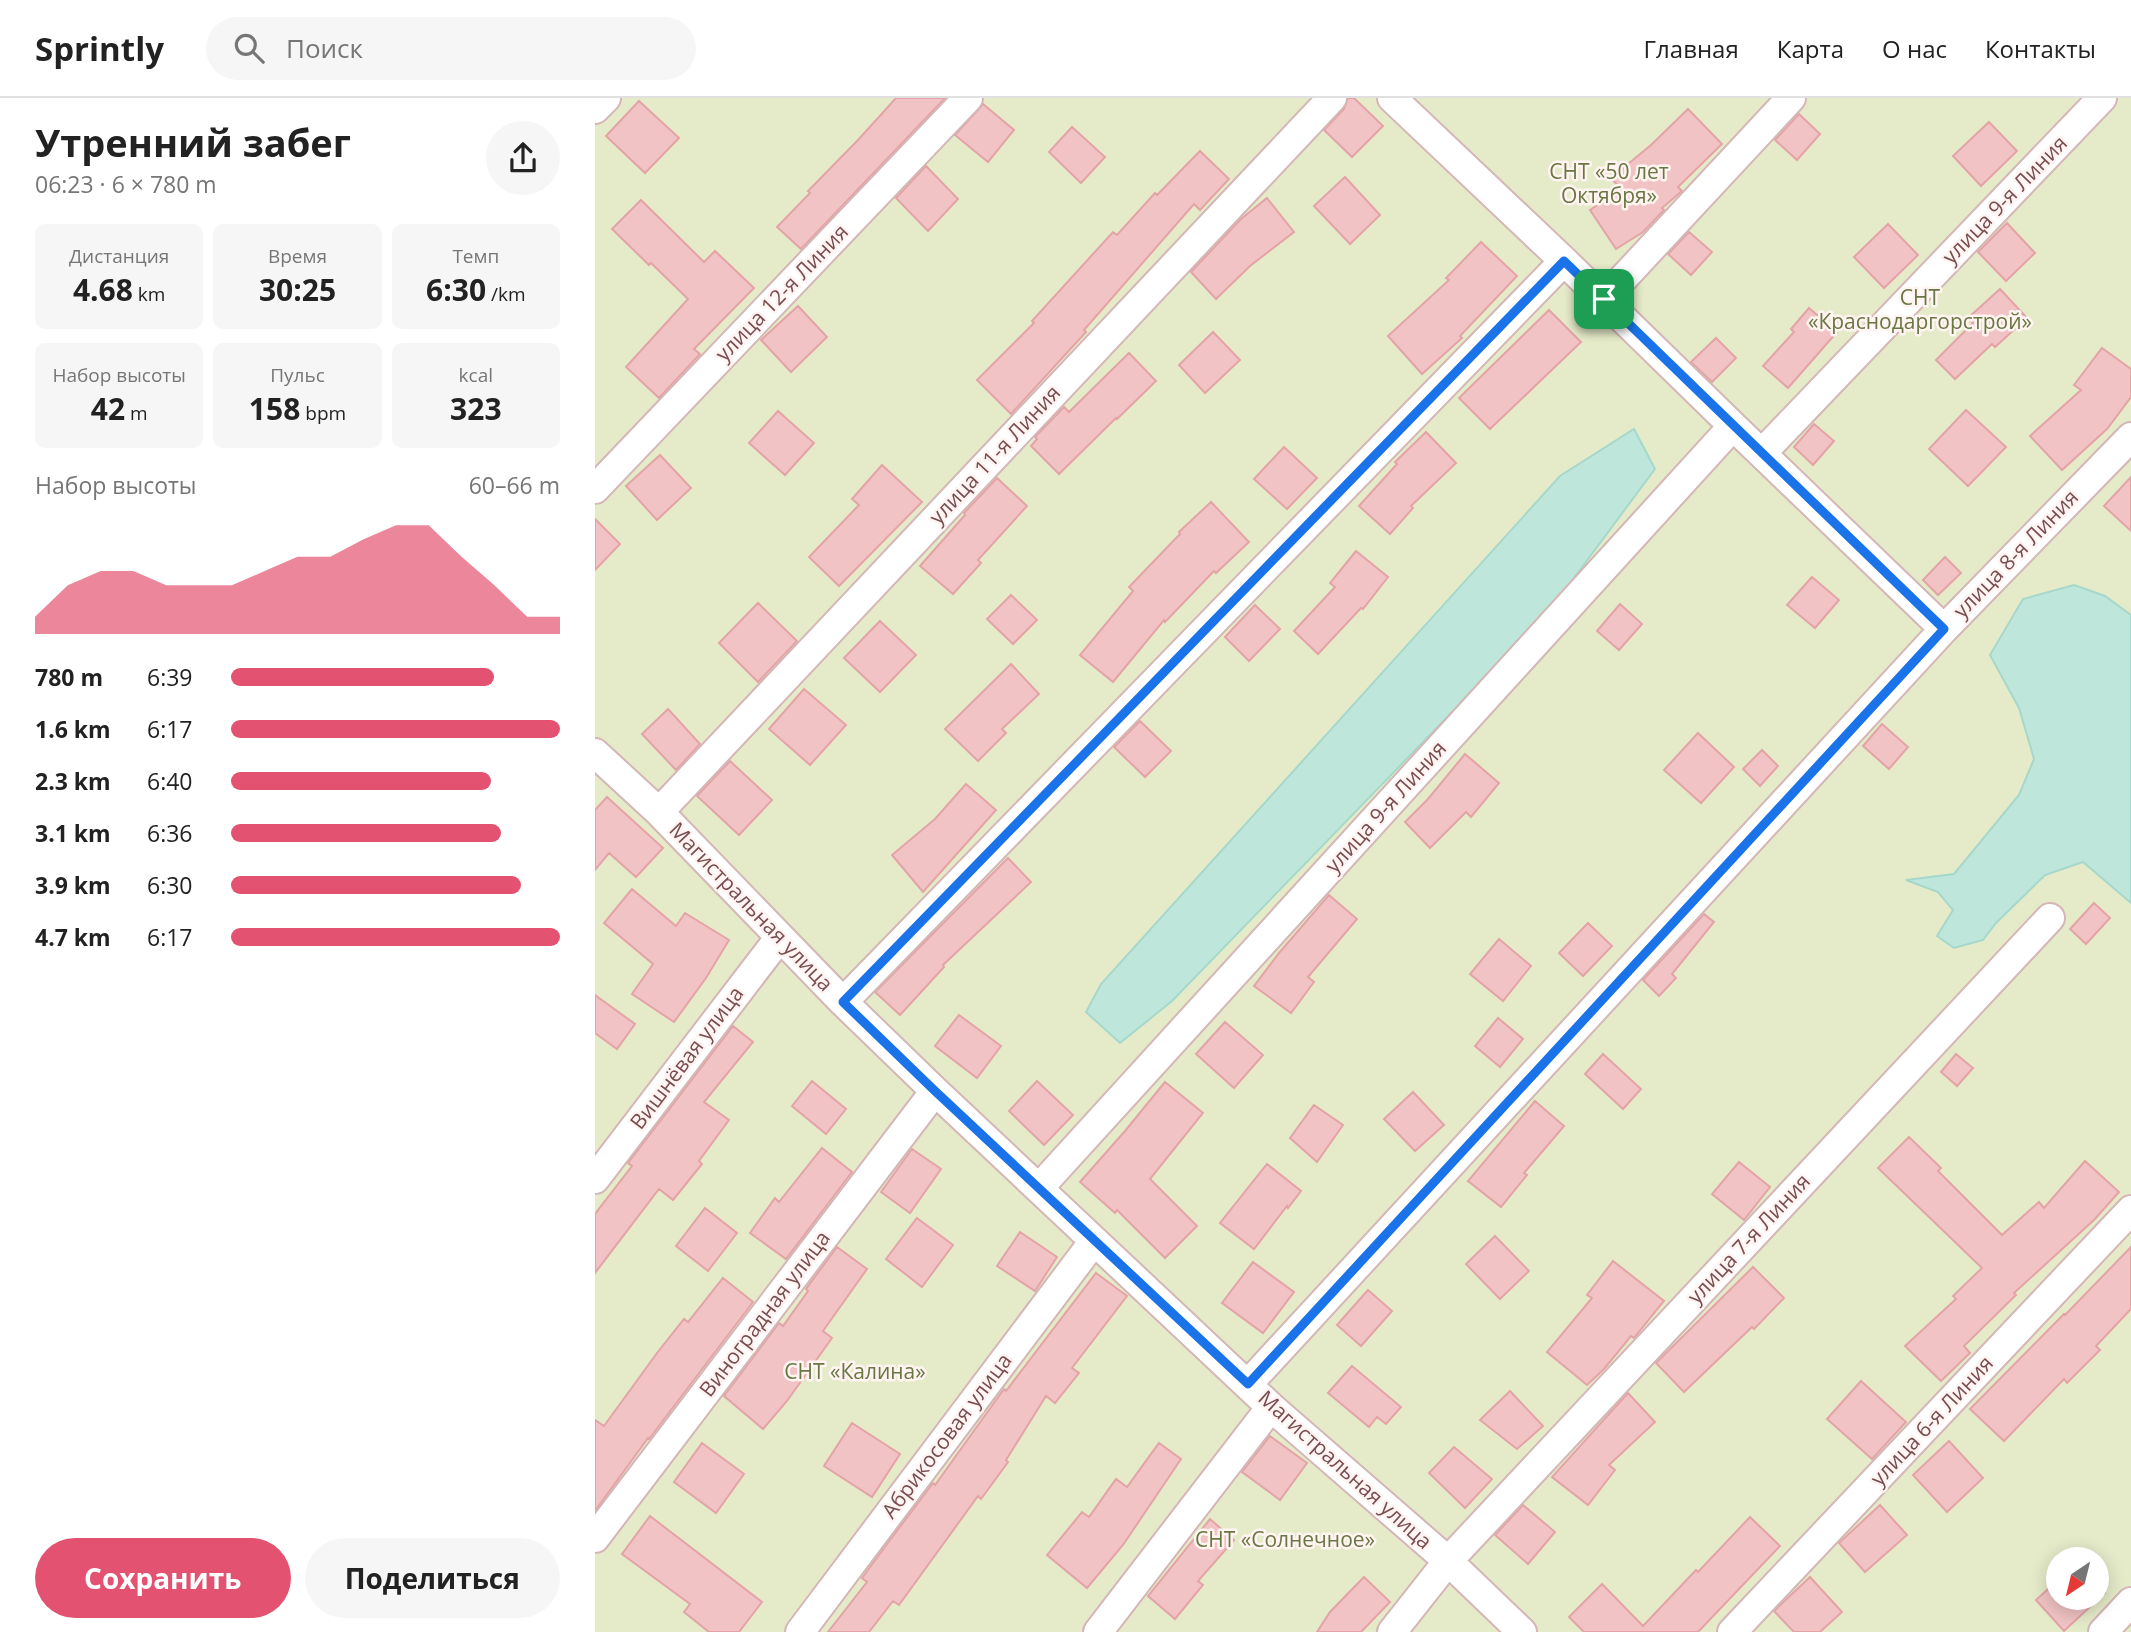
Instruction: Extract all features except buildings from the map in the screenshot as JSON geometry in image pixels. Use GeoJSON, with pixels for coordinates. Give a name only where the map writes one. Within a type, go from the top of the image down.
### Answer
{"type":"FeatureCollection","features":[{"type":"Feature","properties":{"kind":"street"},"geometry":{"type":"LineString","coordinates":[[595,109],[606,98]]}},
{"type":"Feature","properties":{"kind":"street","name":"улица 12-я Линия"},"geometry":{"type":"LineString","coordinates":[[595,489],[968,98]]}},
{"type":"Feature","properties":{"kind":"street","name":"улица 11-я Линия"},"geometry":{"type":"LineString","coordinates":[[659,812],[1332,98]]}},
{"type":"Feature","properties":{"kind":"street"},"geometry":{"type":"LineString","coordinates":[[1604,299],[1791,98]]}},
{"type":"Feature","properties":{"kind":"street","name":"улица 9-я Линия"},"geometry":{"type":"LineString","coordinates":[[1762,453],[2102,98]]}},
{"type":"Feature","properties":{"kind":"street"},"geometry":{"type":"LineString","coordinates":[[1396,99],[1944,629]]}},
{"type":"Feature","properties":{"kind":"street"},"geometry":{"type":"LineString","coordinates":[[843,1002],[1564,261]]}},
{"type":"Feature","properties":{"kind":"street","name":"улица 9-я Линия"},"geometry":{"type":"LineString","coordinates":[[1039,1188],[1733,426]]}},
{"type":"Feature","properties":{"kind":"street","name":"улица 8-я Линия"},"geometry":{"type":"LineString","coordinates":[[1248,1384],[1944,629],[2131,437]]}},
{"type":"Feature","properties":{"kind":"street","name":"Магистральная улица"},"geometry":{"type":"LineString","coordinates":[[600,770],[659,812],[843,1002],[935,1091],[1271,1407],[1447,1561],[1523,1632]]}},
{"type":"Feature","properties":{"kind":"street","name":"улица 7-я Линия"},"geometry":{"type":"LineString","coordinates":[[1392,1632],[1447,1561],[2050,918]]}},
{"type":"Feature","properties":{"kind":"street","name":"Вишнёвая улица"},"geometry":{"type":"LineString","coordinates":[[595,1179],[780,937]]}},
{"type":"Feature","properties":{"kind":"street","name":"Виноградная улица"},"geometry":{"type":"LineString","coordinates":[[595,1538],[935,1091]]}},
{"type":"Feature","properties":{"kind":"street","name":"улица 6-я Линия"},"geometry":{"type":"LineString","coordinates":[[1732,1632],[2131,1210]]}},
{"type":"Feature","properties":{"kind":"street","name":"Абрикосовая улица"},"geometry":{"type":"LineString","coordinates":[[800,1632],[1094,1241]]}},
{"type":"Feature","properties":{"kind":"street"},"geometry":{"type":"LineString","coordinates":[[1098,1632],[1271,1407]]}},
{"type":"Feature","properties":{"kind":"street"},"geometry":{"type":"LineString","coordinates":[[2103,1632],[2131,1602]]}},
{"type":"Feature","properties":{"kind":"green space"},"geometry":{"type":"Polygon","coordinates":[[[595,98],[2131,98],[2131,1632],[595,1632],[595,98]]]}},
{"type":"Feature","properties":{"kind":"water"},"geometry":{"type":"Polygon","coordinates":[[[1634,429],[1655,469],[1568,586],[1455,709],[1172,1001],[1120,1043],[1086,1012],[1101,984],[1560,476],[1634,429]]]}},
{"type":"Feature","properties":{"kind":"water"},"geometry":{"type":"Polygon","coordinates":[[[2074,585],[2105,596],[2131,615],[2131,903],[2083,862],[2045,875],[1996,923],[1983,940],[1954,948],[1937,936],[1953,910],[1938,892],[1906,880],[1954,874],[2019,795],[2034,759],[2019,708],[1990,655],[2023,599],[2074,585]]]}},
{"type":"Feature","properties":{"kind":"route"},"geometry":{"type":"LineString","coordinates":[[1564,261],[1604,299],[1944,629],[1248,1384],[843,1002],[1564,261]]}},
{"type":"Feature","properties":{"kind":"park label","name":"СНТ «50 лет Октября»"},"geometry":{"type":"Point","coordinates":[1609,184]}},
{"type":"Feature","properties":{"kind":"park label","name":"СНТ «Краснодаргорстрой»"},"geometry":{"type":"Point","coordinates":[1920,310]}},
{"type":"Feature","properties":{"kind":"park label","name":"СНТ «Калина»"},"geometry":{"type":"Point","coordinates":[855,1372]}},
{"type":"Feature","properties":{"kind":"park label","name":"СНТ «Солнечное»"},"geometry":{"type":"Point","coordinates":[1285,1540]}}]}
